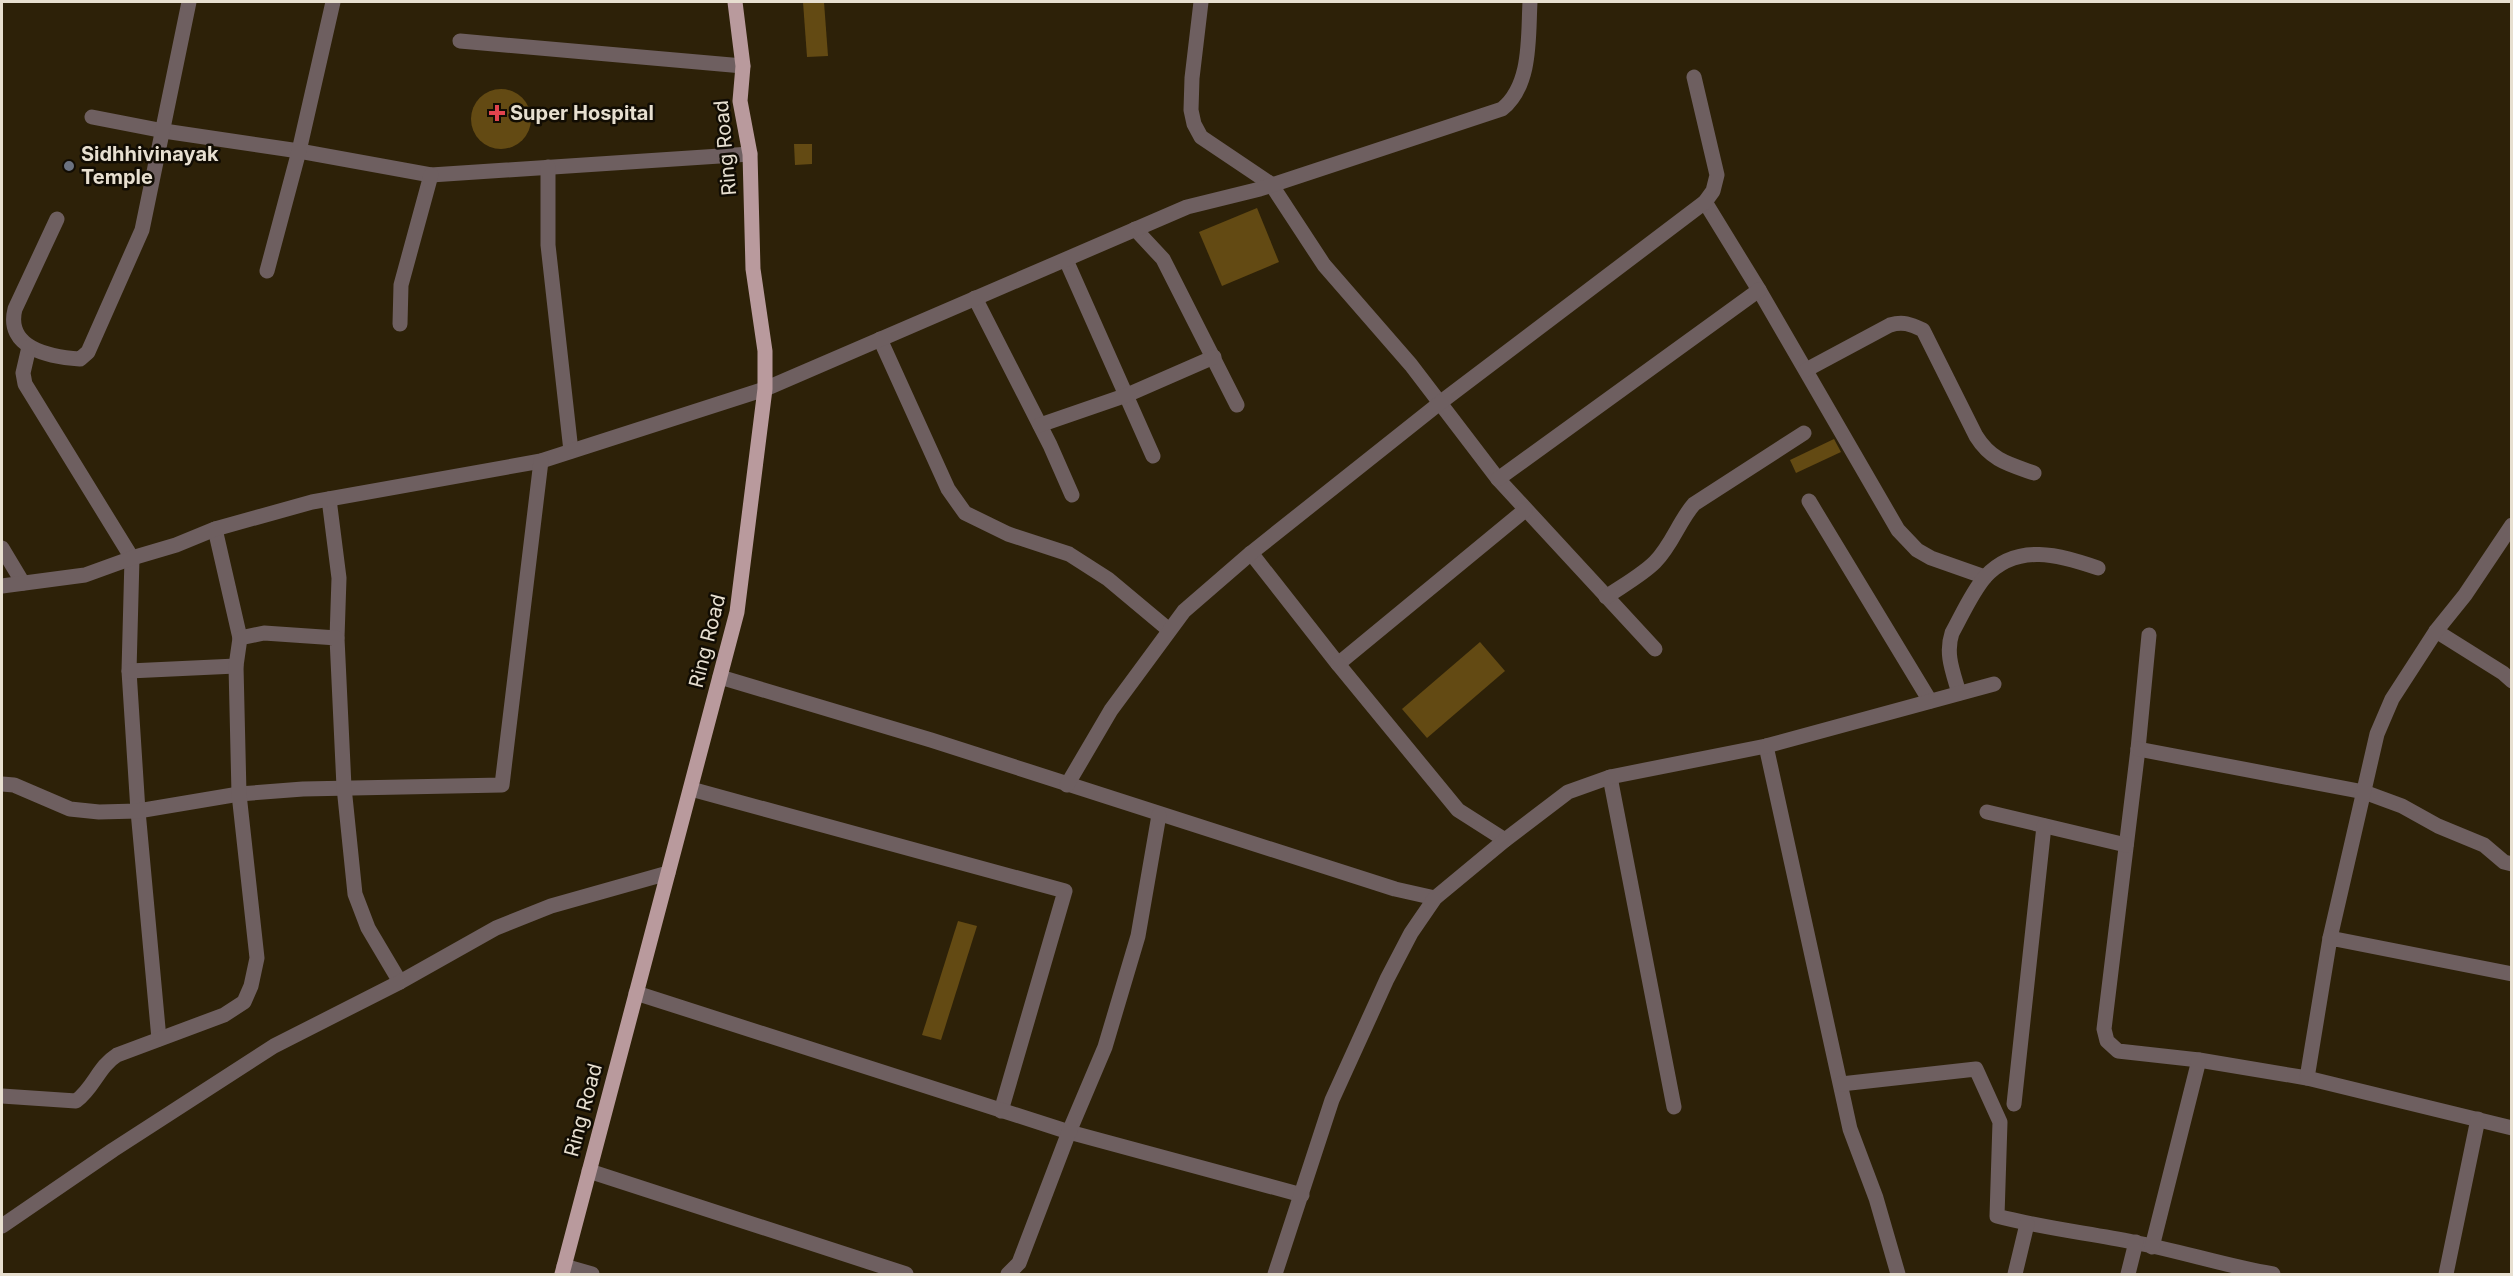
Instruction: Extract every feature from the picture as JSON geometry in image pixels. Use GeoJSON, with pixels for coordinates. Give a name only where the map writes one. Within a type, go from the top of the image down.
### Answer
{"type":"FeatureCollection","features":[{"type":"Feature","properties":{"kind":"main road","name":"Ring Road"},"geometry":{"type":"LineString","coordinates":[[563,1270],[739,601],[765,389],[765,351],[753,269],[750,154],[740,101],[744,66],[735,2]]}},
{"type":"Feature","properties":{"kind":"street"},"geometry":{"type":"LineString","coordinates":[[57,219],[15,309],[12,321],[16,335],[29,347],[80,359],[88,352],[142,230],[189,2]]}},
{"type":"Feature","properties":{"kind":"street"},"geometry":{"type":"LineString","coordinates":[[267,271],[299,151],[333,2]]}},
{"type":"Feature","properties":{"kind":"street"},"geometry":{"type":"LineString","coordinates":[[1201,2],[1192,78],[1191,110],[1194,124],[1201,137],[1271,184],[1324,265],[1441,402],[1497,479],[1655,649]]}},
{"type":"Feature","properties":{"kind":"street"},"geometry":{"type":"LineString","coordinates":[[2,585],[86,575],[177,545],[215,529],[329,499],[541,461],[570,452],[765,389],[1187,207],[1238,195],[1502,109],[1509,104],[1520,87],[1525,66],[1530,2]]}},
{"type":"Feature","properties":{"kind":"street"},"geometry":{"type":"LineString","coordinates":[[460,40],[744,66]]}},
{"type":"Feature","properties":{"kind":"street"},"geometry":{"type":"LineString","coordinates":[[1067,785],[1111,710],[1184,611],[1251,553],[1441,402],[1705,202],[1713,191],[1717,175],[1694,77]]}},
{"type":"Feature","properties":{"kind":"street"},"geometry":{"type":"LineString","coordinates":[[92,117],[431,175],[750,154]]}},
{"type":"Feature","properties":{"kind":"street"},"geometry":{"type":"LineString","coordinates":[[548,167],[548,244],[570,452]]}},
{"type":"Feature","properties":{"kind":"street"},"geometry":{"type":"LineString","coordinates":[[400,324],[401,285],[431,175]]}},
{"type":"Feature","properties":{"kind":"street"},"geometry":{"type":"LineString","coordinates":[[1705,202],[1759,290],[1898,530],[1917,550],[1931,558],[1985,577]]}},
{"type":"Feature","properties":{"kind":"street"},"geometry":{"type":"LineString","coordinates":[[1134,229],[1162,259],[1237,405]]}},
{"type":"Feature","properties":{"kind":"street"},"geometry":{"type":"LineString","coordinates":[[1066,260],[1153,456]]}},
{"type":"Feature","properties":{"kind":"street"},"geometry":{"type":"LineString","coordinates":[[1497,479],[1759,290]]}},
{"type":"Feature","properties":{"kind":"street"},"geometry":{"type":"LineString","coordinates":[[975,298],[1040,425],[1072,495]]}},
{"type":"Feature","properties":{"kind":"street"},"geometry":{"type":"LineString","coordinates":[[1806,370],[1890,325],[1902,321],[1923,330],[1976,436],[1986,451],[2002,462],[2034,473]]}},
{"type":"Feature","properties":{"kind":"street"},"geometry":{"type":"LineString","coordinates":[[880,339],[948,489],[965,513],[1008,534],[1069,554],[1108,579],[1169,630]]}},
{"type":"Feature","properties":{"kind":"street"},"geometry":{"type":"LineString","coordinates":[[29,347],[23,373],[25,384],[132,558],[129,671],[138,811],[159,1039]]}},
{"type":"Feature","properties":{"kind":"street"},"geometry":{"type":"LineString","coordinates":[[1040,425],[1127,394],[1214,357]]}},
{"type":"Feature","properties":{"kind":"street"},"geometry":{"type":"LineString","coordinates":[[1606,597],[1654,562],[1663,552],[1681,519],[1694,504],[1804,433]]}},
{"type":"Feature","properties":{"kind":"street"},"geometry":{"type":"LineString","coordinates":[[2,784],[14,785],[70,809],[99,812],[138,811],[238,794],[344,788],[502,785],[541,461]]}},
{"type":"Feature","properties":{"kind":"street"},"geometry":{"type":"LineString","coordinates":[[329,499],[339,578],[337,638],[344,788],[355,894],[368,928],[400,982]]}},
{"type":"Feature","properties":{"kind":"street"},"geometry":{"type":"LineString","coordinates":[[1809,501],[1929,701]]}},
{"type":"Feature","properties":{"kind":"street"},"geometry":{"type":"LineString","coordinates":[[1338,664],[1525,510]]}},
{"type":"Feature","properties":{"kind":"street"},"geometry":{"type":"LineString","coordinates":[[2307,1078],[2330,938],[2377,734],[2392,699],[2436,631],[2465,595],[2511,525]]}},
{"type":"Feature","properties":{"kind":"street"},"geometry":{"type":"LineString","coordinates":[[2,1096],[76,1101],[86,1094],[98,1072],[108,1061],[224,1015],[244,1002],[251,986],[257,958],[238,794],[236,666],[240,638],[215,529]]}},
{"type":"Feature","properties":{"kind":"street"},"geometry":{"type":"LineString","coordinates":[[2,548],[22,583]]}},
{"type":"Feature","properties":{"kind":"street"},"geometry":{"type":"LineString","coordinates":[[1251,553],[1338,664],[1458,810],[1505,840]]}},
{"type":"Feature","properties":{"kind":"street"},"geometry":{"type":"LineString","coordinates":[[1959,693],[1948,653],[1949,642],[1985,577],[2015,556],[2035,553],[2067,558],[2098,568]]}},
{"type":"Feature","properties":{"kind":"street"},"geometry":{"type":"LineString","coordinates":[[2436,631],[2503,673],[2511,681]]}},
{"type":"Feature","properties":{"kind":"street"},"geometry":{"type":"LineString","coordinates":[[240,638],[264,633],[337,638]]}},
{"type":"Feature","properties":{"kind":"street"},"geometry":{"type":"LineString","coordinates":[[2149,635],[2138,749],[2104,1029],[2107,1041],[2118,1051],[2199,1059],[2307,1078],[2511,1128]]}},
{"type":"Feature","properties":{"kind":"street"},"geometry":{"type":"LineString","coordinates":[[129,671],[236,666]]}},
{"type":"Feature","properties":{"kind":"street"},"geometry":{"type":"LineString","coordinates":[[720,677],[931,740],[1395,889],[1435,898]]}},
{"type":"Feature","properties":{"kind":"street"},"geometry":{"type":"LineString","coordinates":[[1275,1275],[1337,1090],[1411,933],[1435,898],[1505,840],[1568,792],[1610,777],[1766,746],[1994,684]]}},
{"type":"Feature","properties":{"kind":"street"},"geometry":{"type":"LineString","coordinates":[[1766,746],[1850,1129],[1876,1198],[1898,1275]]}},
{"type":"Feature","properties":{"kind":"street"},"geometry":{"type":"LineString","coordinates":[[2138,749],[2364,792],[2402,806],[2438,826],[2484,845],[2504,862],[2511,864]]}},
{"type":"Feature","properties":{"kind":"street"},"geometry":{"type":"LineString","coordinates":[[1610,777],[1674,1107]]}},
{"type":"Feature","properties":{"kind":"street"},"geometry":{"type":"LineString","coordinates":[[691,789],[1065,891],[1001,1111]]}},
{"type":"Feature","properties":{"kind":"street"},"geometry":{"type":"LineString","coordinates":[[1987,812],[2126,845]]}},
{"type":"Feature","properties":{"kind":"street"},"geometry":{"type":"LineString","coordinates":[[1008,1275],[1019,1263],[1069,1132],[1105,1047],[1134,947],[1159,815]]}},
{"type":"Feature","properties":{"kind":"street"},"geometry":{"type":"LineString","coordinates":[[2014,1104],[2044,826]]}},
{"type":"Feature","properties":{"kind":"street"},"geometry":{"type":"LineString","coordinates":[[2,1226],[113,1150],[274,1046],[400,982],[495,928],[551,906],[668,873]]}},
{"type":"Feature","properties":{"kind":"street"},"geometry":{"type":"LineString","coordinates":[[2330,938],[2511,975]]}},
{"type":"Feature","properties":{"kind":"street"},"geometry":{"type":"LineString","coordinates":[[636,993],[1069,1132],[1302,1195]]}},
{"type":"Feature","properties":{"kind":"street"},"geometry":{"type":"LineString","coordinates":[[2152,1247],[2199,1059]]}},
{"type":"Feature","properties":{"kind":"street"},"geometry":{"type":"LineString","coordinates":[[1840,1084],[1976,1069],[2000,1122],[1997,1216],[2027,1224],[2136,1242],[2236,1271],[2273,1275]]}},
{"type":"Feature","properties":{"kind":"street"},"geometry":{"type":"LineString","coordinates":[[2446,1275],[2478,1119]]}},
{"type":"Feature","properties":{"kind":"street"},"geometry":{"type":"LineString","coordinates":[[589,1171],[906,1275]]}},
{"type":"Feature","properties":{"kind":"street"},"geometry":{"type":"LineString","coordinates":[[2015,1275],[2027,1224]]}},
{"type":"Feature","properties":{"kind":"street"},"geometry":{"type":"LineString","coordinates":[[2128,1275],[2136,1242]]}},
{"type":"Feature","properties":{"kind":"street"},"geometry":{"type":"LineString","coordinates":[[563,1270],[592,1275]]}},
{"type":"Feature","properties":{"kind":"building"},"geometry":{"type":"Polygon","coordinates":[[[803,2],[824,2],[828,56],[807,57],[803,2]]]}},
{"type":"Feature","properties":{"kind":"building"},"geometry":{"type":"Polygon","coordinates":[[[495,89],[507,89],[518,94],[526,102],[531,119],[529,131],[518,144],[507,149],[495,149],[484,144],[476,136],[471,125],[471,113],[476,102],[484,94],[495,89]]]}},
{"type":"Feature","properties":{"kind":"building"},"geometry":{"type":"Polygon","coordinates":[[[794,144],[812,144],[812,164],[795,165],[794,144]]]}},
{"type":"Feature","properties":{"kind":"building"},"geometry":{"type":"Polygon","coordinates":[[[1257,208],[1279,262],[1222,286],[1199,232],[1257,208]]]}},
{"type":"Feature","properties":{"kind":"building"},"geometry":{"type":"Polygon","coordinates":[[[1834,439],[1841,452],[1796,473],[1790,460],[1834,439]]]}},
{"type":"Feature","properties":{"kind":"building"},"geometry":{"type":"Polygon","coordinates":[[[1480,642],[1505,671],[1427,738],[1402,709],[1480,642]]]}},
{"type":"Feature","properties":{"kind":"building"},"geometry":{"type":"Polygon","coordinates":[[[958,921],[977,926],[941,1040],[922,1035],[958,921]]]}},
{"type":"Feature","properties":{"kind":"place","name":"Super Hospital"},"geometry":{"type":"Point","coordinates":[497,113]}},
{"type":"Feature","properties":{"kind":"place","name":"Sidhhivinayak Temple"},"geometry":{"type":"Point","coordinates":[69,166]}}]}
